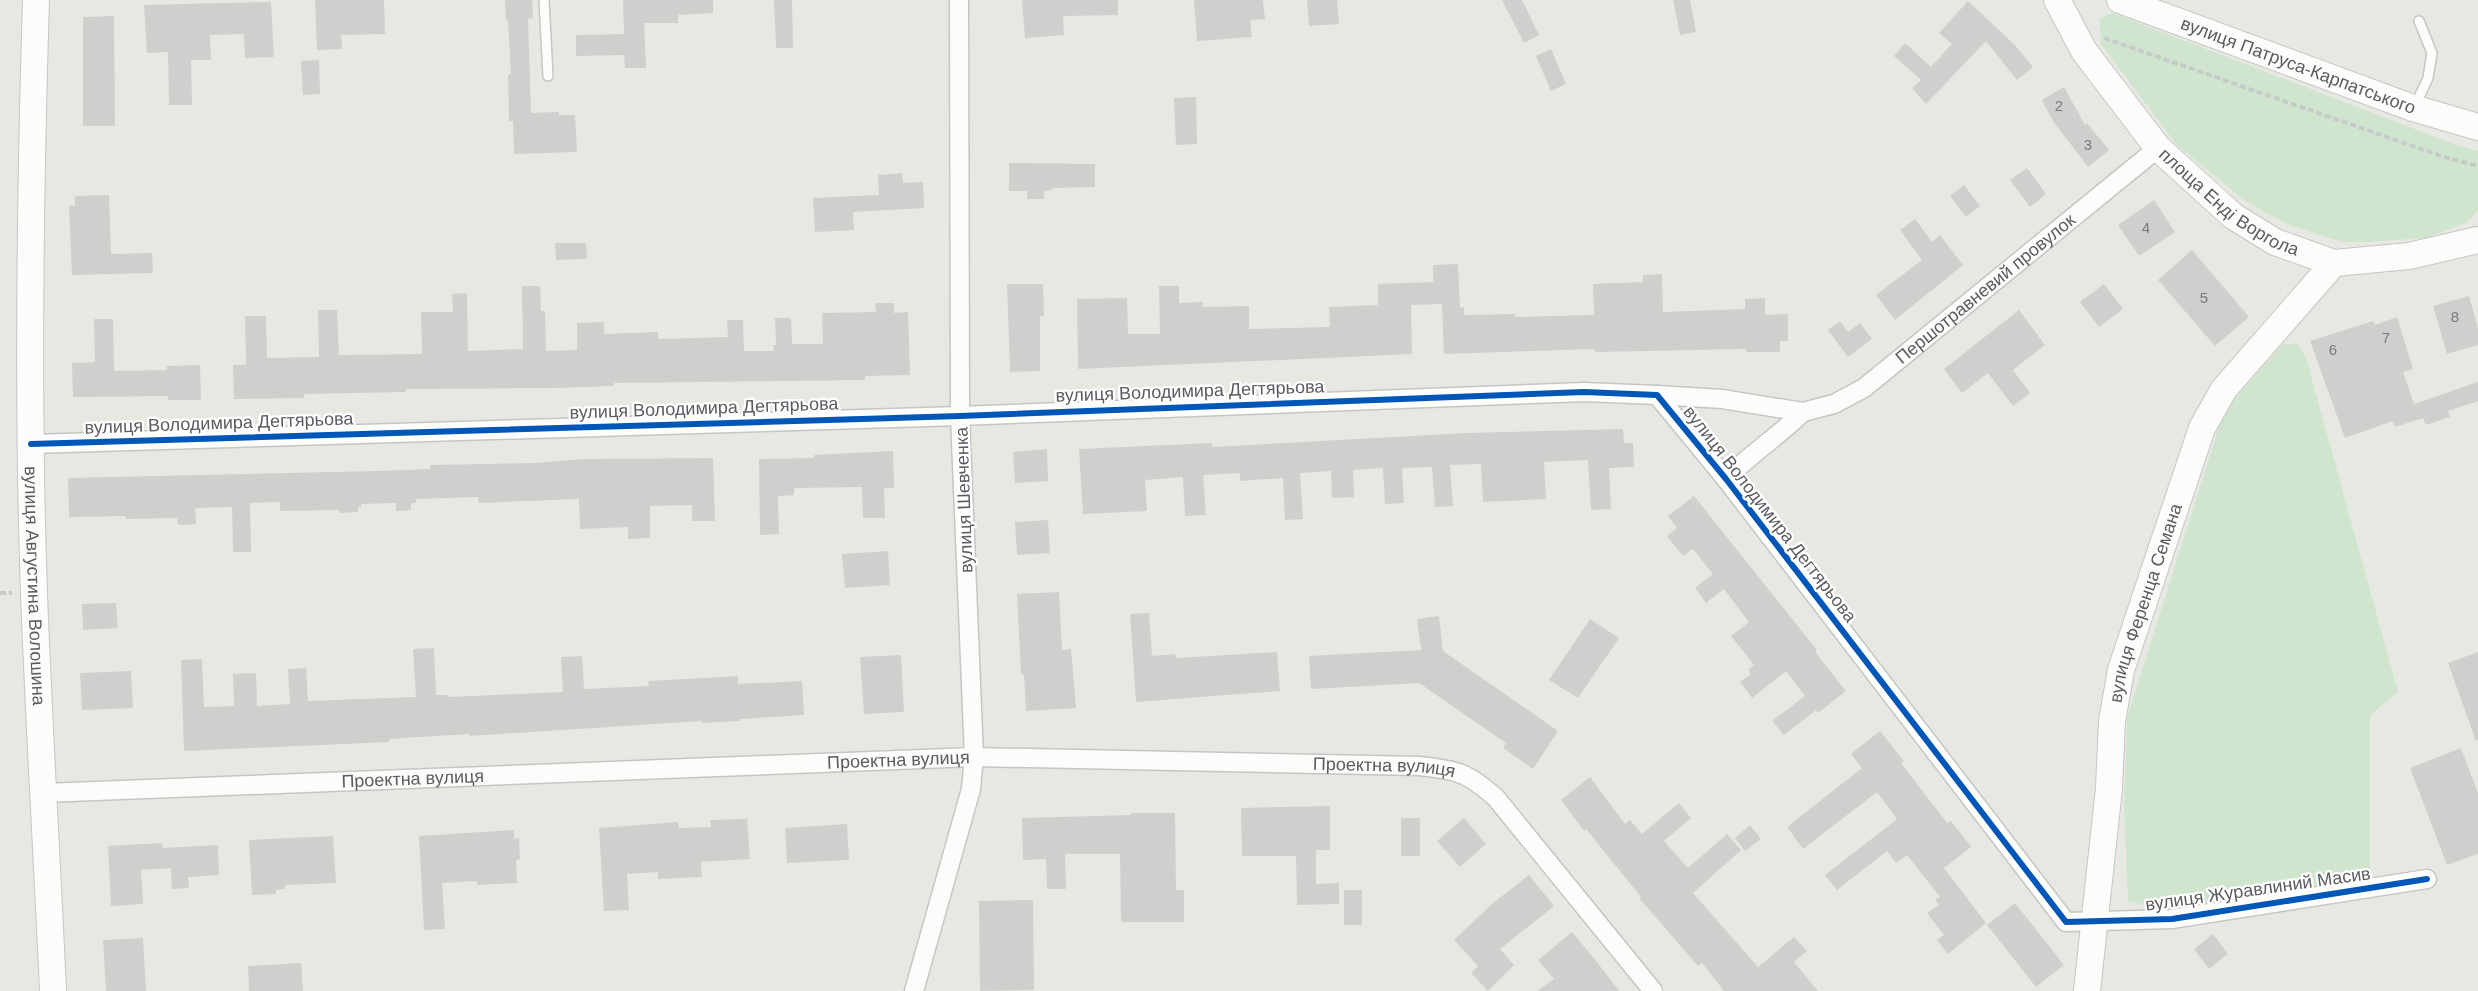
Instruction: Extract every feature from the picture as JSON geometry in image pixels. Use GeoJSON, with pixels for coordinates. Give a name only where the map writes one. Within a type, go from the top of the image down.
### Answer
{"type":"FeatureCollection","features":[{"type":"Feature","properties":{"kind":"street","name":"вулиця Августина Волошина"},"geometry":{"type":"LineString","coordinates":[[36,0],[32,145],[31,444],[34,592],[53,991]]}},
{"type":"Feature","properties":{"kind":"street","name":"вулиця Шевченка"},"geometry":{"type":"LineString","coordinates":[[914,991],[971,789],[974,757],[960,416],[959,0]]}},
{"type":"Feature","properties":{"kind":"street","name":"площа Енді Воргола"},"geometry":{"type":"LineString","coordinates":[[2057,0],[2085,51],[2158,148],[2233,216],[2275,242],[2334,263],[2409,256],[2478,240]]}},
{"type":"Feature","properties":{"kind":"street","name":"вулиця Патруса-Карпатського"},"geometry":{"type":"LineString","coordinates":[[2120,0],[2414,108],[2478,127]]}},
{"type":"Feature","properties":{"kind":"street","name":"Першотравневий провулок"},"geometry":{"type":"LineString","coordinates":[[1657,395],[1722,399],[1803,412],[1834,404],[1864,388],[2158,148]]}},
{"type":"Feature","properties":{"kind":"street","name":"вулиця Ференца Семана"},"geometry":{"type":"LineString","coordinates":[[2087,991],[2109,788],[2112,721],[2121,670],[2202,428],[2224,388],[2334,263]]}},
{"type":"Feature","properties":{"kind":"street","name":"вулиця Володимира Дегтярьова"},"geometry":{"type":"LineString","coordinates":[[31,444],[960,416],[1572,392],[1657,395],[1726,479],[2066,922],[2093,923]]}},
{"type":"Feature","properties":{"kind":"street","name":"Першотравневий провулок"},"geometry":{"type":"LineString","coordinates":[[1726,479],[1742,462],[1786,429],[1803,412]]}},
{"type":"Feature","properties":{"kind":"street","name":"Проектна вулиця"},"geometry":{"type":"LineString","coordinates":[[44,793],[974,757],[1408,766],[1453,769],[1476,779],[1496,798],[1653,991]]}},
{"type":"Feature","properties":{"kind":"street","name":"вулиця Журавлиний Масив"},"geometry":{"type":"LineString","coordinates":[[2093,923],[2172,919],[2427,879]]}},
{"type":"Feature","properties":{"kind":"lane"},"geometry":{"type":"LineString","coordinates":[[544,0],[548,76]]}},
{"type":"Feature","properties":{"kind":"lane"},"geometry":{"type":"LineString","coordinates":[[2414,108],[2428,78],[2432,53],[2419,21]]}},
{"type":"Feature","properties":{"kind":"path"},"geometry":{"type":"LineString","coordinates":[[2098,34],[2107,40],[2444,157],[2478,166]]}},
{"type":"Feature","properties":{"kind":"green space"},"geometry":{"type":"Polygon","coordinates":[[[2112,13],[2456,145],[2478,151],[2478,210],[2468,222],[2426,238],[2345,242],[2287,224],[2245,201],[2177,145],[2101,44],[2099,19],[2112,13]]]}},
{"type":"Feature","properties":{"kind":"green space"},"geometry":{"type":"Polygon","coordinates":[[[2297,343],[2306,358],[2398,692],[2370,715],[2370,877],[2167,909],[2128,901],[2124,806],[2127,718],[2224,411],[2282,345],[2297,343]]]}},
{"type":"Feature","properties":{"kind":"building"},"geometry":{"type":"Polygon","coordinates":[[[315,0],[384,0],[385,34],[341,35],[342,49],[317,50],[315,0]]]}},
{"type":"Feature","properties":{"kind":"building"},"geometry":{"type":"Polygon","coordinates":[[[505,0],[532,0],[533,18],[528,19],[531,113],[559,112],[559,115],[575,115],[577,152],[514,154],[513,121],[509,121],[508,74],[511,74],[505,0]]]}},
{"type":"Feature","properties":{"kind":"building"},"geometry":{"type":"Polygon","coordinates":[[[623,0],[713,0],[713,13],[678,15],[678,23],[644,23],[646,68],[625,68],[624,55],[576,56],[576,35],[624,34],[623,0]]]}},
{"type":"Feature","properties":{"kind":"building"},"geometry":{"type":"Polygon","coordinates":[[[774,0],[792,0],[793,48],[776,48],[774,0]]]}},
{"type":"Feature","properties":{"kind":"building"},"geometry":{"type":"Polygon","coordinates":[[[1022,0],[1118,0],[1118,15],[1063,16],[1064,35],[1025,38],[1022,0]]]}},
{"type":"Feature","properties":{"kind":"building"},"geometry":{"type":"Polygon","coordinates":[[[1194,0],[1263,0],[1265,19],[1250,20],[1252,37],[1197,41],[1194,0]]]}},
{"type":"Feature","properties":{"kind":"building"},"geometry":{"type":"Polygon","coordinates":[[[1307,0],[1337,0],[1339,24],[1309,26],[1307,0]]]}},
{"type":"Feature","properties":{"kind":"building"},"geometry":{"type":"Polygon","coordinates":[[[1502,0],[1522,0],[1539,35],[1524,43],[1502,0]]]}},
{"type":"Feature","properties":{"kind":"building"},"geometry":{"type":"Polygon","coordinates":[[[1673,0],[1690,0],[1696,32],[1680,35],[1673,0]]]}},
{"type":"Feature","properties":{"kind":"building"},"geometry":{"type":"Polygon","coordinates":[[[1968,1],[2015,45],[2033,67],[2017,80],[1986,41],[1926,104],[1912,88],[1921,80],[1894,56],[1905,43],[1931,67],[1952,44],[1939,33],[1968,1]]]}},
{"type":"Feature","properties":{"kind":"building"},"geometry":{"type":"Polygon","coordinates":[[[271,2],[274,57],[245,58],[244,34],[210,35],[211,60],[191,60],[192,105],[169,105],[168,52],[147,53],[144,5],[271,2]]]}},
{"type":"Feature","properties":{"kind":"building"},"geometry":{"type":"Polygon","coordinates":[[[114,16],[115,126],[83,126],[83,17],[114,16]]]}},
{"type":"Feature","properties":{"kind":"building"},"geometry":{"type":"Polygon","coordinates":[[[1551,49],[1566,84],[1551,91],[1536,56],[1551,49]]]}},
{"type":"Feature","properties":{"kind":"building"},"geometry":{"type":"Polygon","coordinates":[[[319,60],[320,94],[303,95],[301,61],[319,60]]]}},
{"type":"Feature","properties":{"kind":"building"},"geometry":{"type":"Polygon","coordinates":[[[2064,87],[2085,125],[2087,123],[2109,150],[2088,167],[2053,121],[2042,100],[2064,87]]]}},
{"type":"Feature","properties":{"kind":"building"},"geometry":{"type":"Polygon","coordinates":[[[1196,97],[1197,144],[1176,145],[1174,98],[1196,97]]]}},
{"type":"Feature","properties":{"kind":"building"},"geometry":{"type":"Polygon","coordinates":[[[1009,163],[1095,164],[1095,187],[1052,188],[1052,190],[1044,191],[1044,199],[1027,199],[1027,191],[1009,191],[1009,163]]]}},
{"type":"Feature","properties":{"kind":"building"},"geometry":{"type":"Polygon","coordinates":[[[2027,168],[2046,194],[2030,207],[2010,180],[2027,168]]]}},
{"type":"Feature","properties":{"kind":"building"},"geometry":{"type":"Polygon","coordinates":[[[902,173],[903,183],[923,182],[924,208],[853,212],[854,230],[815,232],[813,198],[879,195],[878,175],[902,173]]]}},
{"type":"Feature","properties":{"kind":"building"},"geometry":{"type":"Polygon","coordinates":[[[1964,185],[1980,206],[1966,217],[1950,196],[1964,185]]]}},
{"type":"Feature","properties":{"kind":"building"},"geometry":{"type":"Polygon","coordinates":[[[109,195],[111,254],[152,253],[153,273],[72,275],[69,206],[75,206],[75,196],[109,195]]]}},
{"type":"Feature","properties":{"kind":"building"},"geometry":{"type":"Polygon","coordinates":[[[2154,200],[2175,232],[2139,256],[2118,225],[2154,200]]]}},
{"type":"Feature","properties":{"kind":"building"},"geometry":{"type":"Polygon","coordinates":[[[1915,219],[1932,242],[1940,235],[1963,265],[1895,320],[1876,295],[1922,260],[1900,230],[1915,219]]]}},
{"type":"Feature","properties":{"kind":"building"},"geometry":{"type":"Polygon","coordinates":[[[555,243],[586,243],[587,259],[556,260],[555,243]]]}},
{"type":"Feature","properties":{"kind":"building"},"geometry":{"type":"Polygon","coordinates":[[[2192,250],[2249,317],[2215,346],[2158,280],[2192,250]]]}},
{"type":"Feature","properties":{"kind":"building"},"geometry":{"type":"Polygon","coordinates":[[[1458,264],[1460,308],[1464,307],[1464,315],[1515,314],[1515,317],[1594,315],[1593,284],[1643,282],[1643,275],[1662,274],[1663,312],[1745,309],[1745,299],[1765,298],[1765,315],[1788,314],[1788,341],[1780,341],[1780,352],[1746,352],[1746,349],[1595,352],[1595,349],[1444,354],[1442,304],[1411,305],[1412,354],[1078,369],[1077,299],[1127,298],[1128,334],[1160,334],[1159,286],[1179,286],[1179,303],[1203,302],[1203,307],[1249,306],[1249,329],[1330,327],[1329,307],[1378,305],[1378,284],[1433,282],[1433,265],[1458,264]]]}},
{"type":"Feature","properties":{"kind":"building"},"geometry":{"type":"Polygon","coordinates":[[[1007,284],[1043,284],[1044,316],[1040,316],[1040,371],[1010,372],[1007,284]]]}},
{"type":"Feature","properties":{"kind":"building"},"geometry":{"type":"Polygon","coordinates":[[[2104,284],[2123,309],[2099,327],[2080,302],[2104,284]]]}},
{"type":"Feature","properties":{"kind":"building"},"geometry":{"type":"Polygon","coordinates":[[[522,286],[540,286],[541,311],[545,311],[546,351],[577,350],[577,323],[604,322],[604,334],[658,332],[658,339],[728,337],[727,320],[743,320],[744,351],[774,351],[773,345],[776,345],[775,318],[791,318],[792,344],[823,344],[822,313],[876,312],[875,303],[894,303],[894,313],[908,312],[910,375],[865,376],[865,380],[614,383],[614,386],[557,388],[406,389],[406,392],[304,394],[304,398],[234,399],[233,365],[246,365],[245,316],[266,316],[267,358],[319,357],[318,310],[337,310],[339,355],[422,354],[421,312],[453,312],[452,294],[467,293],[468,351],[523,349],[522,286]]]}},
{"type":"Feature","properties":{"kind":"building"},"geometry":{"type":"Polygon","coordinates":[[[2469,296],[2478,328],[2478,345],[2447,354],[2433,306],[2469,296]]]}},
{"type":"Feature","properties":{"kind":"building"},"geometry":{"type":"Polygon","coordinates":[[[2019,310],[2045,345],[2013,370],[2030,393],[2013,406],[1988,373],[1962,393],[1944,369],[2019,310]]]}},
{"type":"Feature","properties":{"kind":"building"},"geometry":{"type":"Polygon","coordinates":[[[2397,317],[2413,369],[2403,372],[2414,404],[2478,382],[2478,401],[2448,411],[2450,417],[2426,425],[2423,418],[2395,427],[2393,421],[2345,438],[2310,341],[2373,321],[2375,325],[2397,317]]]}},
{"type":"Feature","properties":{"kind":"building"},"geometry":{"type":"Polygon","coordinates":[[[94,319],[113,319],[114,371],[167,370],[167,366],[200,365],[201,400],[168,400],[168,396],[73,397],[72,363],[95,362],[94,319]]]}},
{"type":"Feature","properties":{"kind":"building"},"geometry":{"type":"Polygon","coordinates":[[[1840,321],[1848,332],[1860,323],[1872,339],[1848,357],[1828,330],[1840,321]]]}},
{"type":"Feature","properties":{"kind":"building"},"geometry":{"type":"Polygon","coordinates":[[[1623,429],[1624,443],[1633,443],[1634,467],[1609,468],[1611,509],[1591,510],[1588,460],[1544,462],[1546,499],[1483,502],[1481,464],[1450,465],[1453,506],[1435,507],[1432,467],[1402,468],[1404,503],[1385,504],[1383,468],[1353,470],[1354,497],[1332,498],[1331,471],[1300,473],[1303,519],[1285,520],[1283,478],[1240,481],[1240,473],[1203,475],[1206,515],[1185,516],[1183,477],[1145,480],[1147,511],[1083,514],[1079,449],[1212,443],[1212,447],[1468,433],[1623,429]]]}},
{"type":"Feature","properties":{"kind":"building"},"geometry":{"type":"Polygon","coordinates":[[[1047,449],[1048,481],[1015,483],[1013,452],[1047,449]]]}},
{"type":"Feature","properties":{"kind":"building"},"geometry":{"type":"Polygon","coordinates":[[[893,451],[894,488],[884,488],[885,518],[863,518],[862,487],[794,488],[794,495],[778,496],[779,534],[760,535],[759,459],[814,458],[814,455],[893,451]]]}},
{"type":"Feature","properties":{"kind":"building"},"geometry":{"type":"Polygon","coordinates":[[[713,458],[715,521],[692,521],[692,505],[650,506],[650,538],[628,539],[628,527],[580,529],[579,499],[479,503],[478,497],[416,499],[416,503],[411,503],[411,510],[396,511],[396,503],[361,504],[358,512],[339,513],[339,510],[280,511],[280,502],[250,503],[251,552],[233,552],[232,507],[195,508],[196,524],[178,525],[177,518],[69,517],[68,478],[377,471],[430,469],[430,465],[533,463],[584,459],[713,458]]]}},
{"type":"Feature","properties":{"kind":"building"},"geometry":{"type":"Polygon","coordinates":[[[1694,496],[1817,650],[1815,652],[1846,691],[1818,713],[1816,710],[1784,735],[1772,721],[1805,696],[1786,671],[1752,698],[1740,682],[1751,674],[1748,670],[1754,665],[1731,636],[1749,622],[1724,589],[1706,603],[1695,588],[1713,574],[1693,549],[1683,556],[1667,536],[1677,528],[1668,516],[1694,496]]]}},
{"type":"Feature","properties":{"kind":"building"},"geometry":{"type":"Polygon","coordinates":[[[1048,520],[1050,553],[1017,555],[1015,522],[1048,520]]]}},
{"type":"Feature","properties":{"kind":"building"},"geometry":{"type":"Polygon","coordinates":[[[888,551],[890,585],[845,588],[842,554],[888,551]]]}},
{"type":"Feature","properties":{"kind":"building"},"geometry":{"type":"Polygon","coordinates":[[[1059,592],[1062,650],[1071,649],[1076,708],[1026,711],[1024,674],[1021,675],[1017,594],[1059,592]]]}},
{"type":"Feature","properties":{"kind":"building"},"geometry":{"type":"Polygon","coordinates":[[[116,603],[118,628],[83,630],[82,604],[116,603]]]}},
{"type":"Feature","properties":{"kind":"building"},"geometry":{"type":"Polygon","coordinates":[[[1149,613],[1152,656],[1175,654],[1176,658],[1277,652],[1280,691],[1136,702],[1130,614],[1149,613]]]}},
{"type":"Feature","properties":{"kind":"building"},"geometry":{"type":"Polygon","coordinates":[[[1439,616],[1443,651],[1558,731],[1533,769],[1503,748],[1506,743],[1419,683],[1311,689],[1309,656],[1421,650],[1417,619],[1439,616]]]}},
{"type":"Feature","properties":{"kind":"building"},"geometry":{"type":"Polygon","coordinates":[[[1590,619],[1619,638],[1578,698],[1549,680],[1590,619]]]}},
{"type":"Feature","properties":{"kind":"building"},"geometry":{"type":"Polygon","coordinates":[[[434,648],[436,695],[449,695],[449,697],[563,692],[561,657],[582,656],[584,689],[649,686],[648,681],[738,676],[738,684],[802,681],[804,715],[740,719],[740,721],[702,723],[702,721],[389,739],[389,742],[184,751],[181,660],[202,659],[204,707],[234,706],[233,674],[256,673],[257,706],[290,704],[288,669],[306,668],[308,701],[416,697],[413,649],[434,648]]]}},
{"type":"Feature","properties":{"kind":"building"},"geometry":{"type":"Polygon","coordinates":[[[2478,652],[2478,740],[2476,741],[2448,663],[2478,652]]]}},
{"type":"Feature","properties":{"kind":"building"},"geometry":{"type":"Polygon","coordinates":[[[901,655],[904,712],[864,714],[860,657],[901,655]]]}},
{"type":"Feature","properties":{"kind":"building"},"geometry":{"type":"Polygon","coordinates":[[[131,671],[133,708],[82,710],[80,673],[131,671]]]}},
{"type":"Feature","properties":{"kind":"building"},"geometry":{"type":"Polygon","coordinates":[[[1880,731],[1904,761],[1901,763],[1947,823],[1951,821],[1971,847],[1944,868],[1986,923],[1948,954],[1937,940],[1944,935],[1927,913],[1939,905],[1935,900],[1940,897],[1907,855],[1896,863],[1887,851],[1837,890],[1825,875],[1897,819],[1877,792],[1803,849],[1787,827],[1862,768],[1851,754],[1880,731]]]}},
{"type":"Feature","properties":{"kind":"building"},"geometry":{"type":"Polygon","coordinates":[[[2461,748],[2478,793],[2478,854],[2447,865],[2410,768],[2461,748]]]}},
{"type":"Feature","properties":{"kind":"building"},"geometry":{"type":"Polygon","coordinates":[[[1590,777],[1625,824],[1630,820],[1642,834],[1679,803],[1691,818],[1664,841],[1688,868],[1727,834],[1741,850],[1693,893],[1758,967],[1794,937],[1807,951],[1794,962],[1818,991],[1724,991],[1702,963],[1698,966],[1639,898],[1641,897],[1586,829],[1584,831],[1561,800],[1590,777]]]}},
{"type":"Feature","properties":{"kind":"building"},"geometry":{"type":"Polygon","coordinates":[[[1330,806],[1330,850],[1316,850],[1316,884],[1339,883],[1339,904],[1297,905],[1296,856],[1242,856],[1241,808],[1330,806]]]}},
{"type":"Feature","properties":{"kind":"building"},"geometry":{"type":"Polygon","coordinates":[[[1131,813],[1175,813],[1176,890],[1184,890],[1184,922],[1121,922],[1120,854],[1065,854],[1066,889],[1047,889],[1046,859],[1023,860],[1022,818],[1131,815],[1131,813]]]}},
{"type":"Feature","properties":{"kind":"building"},"geometry":{"type":"Polygon","coordinates":[[[1401,818],[1420,818],[1420,856],[1401,856],[1401,818]]]}},
{"type":"Feature","properties":{"kind":"building"},"geometry":{"type":"Polygon","coordinates":[[[1464,818],[1486,844],[1460,867],[1437,841],[1464,818]]]}},
{"type":"Feature","properties":{"kind":"building"},"geometry":{"type":"Polygon","coordinates":[[[747,819],[750,859],[701,862],[702,877],[658,879],[658,872],[627,874],[629,910],[604,911],[599,828],[678,822],[679,828],[711,827],[710,820],[747,819]]]}},
{"type":"Feature","properties":{"kind":"building"},"geometry":{"type":"Polygon","coordinates":[[[847,824],[849,860],[787,863],[785,828],[847,824]]]}},
{"type":"Feature","properties":{"kind":"building"},"geometry":{"type":"Polygon","coordinates":[[[1750,825],[1761,839],[1745,851],[1735,838],[1750,825]]]}},
{"type":"Feature","properties":{"kind":"building"},"geometry":{"type":"Polygon","coordinates":[[[514,830],[514,839],[519,838],[520,859],[516,860],[517,883],[477,885],[477,881],[442,883],[445,929],[424,930],[419,836],[514,830]]]}},
{"type":"Feature","properties":{"kind":"building"},"geometry":{"type":"Polygon","coordinates":[[[333,836],[336,883],[285,885],[285,889],[276,890],[276,894],[252,895],[249,840],[333,836]]]}},
{"type":"Feature","properties":{"kind":"building"},"geometry":{"type":"Polygon","coordinates":[[[162,843],[163,848],[218,845],[219,875],[188,877],[189,888],[172,889],[171,868],[141,870],[143,904],[111,906],[108,846],[162,843]]]}},
{"type":"Feature","properties":{"kind":"building"},"geometry":{"type":"Polygon","coordinates":[[[1529,875],[1554,906],[1500,949],[1514,965],[1488,991],[1471,973],[1478,966],[1454,940],[1493,903],[1529,875]]]}},
{"type":"Feature","properties":{"kind":"building"},"geometry":{"type":"Polygon","coordinates":[[[1344,890],[1362,890],[1362,925],[1344,925],[1344,890]]]}},
{"type":"Feature","properties":{"kind":"building"},"geometry":{"type":"Polygon","coordinates":[[[1033,900],[1034,990],[980,991],[979,901],[1033,900]]]}},
{"type":"Feature","properties":{"kind":"building"},"geometry":{"type":"Polygon","coordinates":[[[2015,903],[2064,965],[2036,987],[1987,925],[2015,903]]]}},
{"type":"Feature","properties":{"kind":"building"},"geometry":{"type":"Polygon","coordinates":[[[1572,932],[1619,991],[1537,991],[1554,979],[1538,960],[1572,932]]]}},
{"type":"Feature","properties":{"kind":"building"},"geometry":{"type":"Polygon","coordinates":[[[2213,934],[2228,954],[2209,969],[2194,949],[2213,934]]]}},
{"type":"Feature","properties":{"kind":"building"},"geometry":{"type":"Polygon","coordinates":[[[143,938],[146,991],[106,991],[103,940],[143,938]]]}},
{"type":"Feature","properties":{"kind":"building"},"geometry":{"type":"Polygon","coordinates":[[[301,963],[303,991],[249,991],[248,966],[301,963]]]}},
{"type":"Feature","properties":{"kind":"cycle path"},"geometry":{"type":"LineString","coordinates":[[31,444],[960,416],[1584,392],[1657,395],[1726,479],[2066,922],[2172,919],[2427,879]]}}]}
